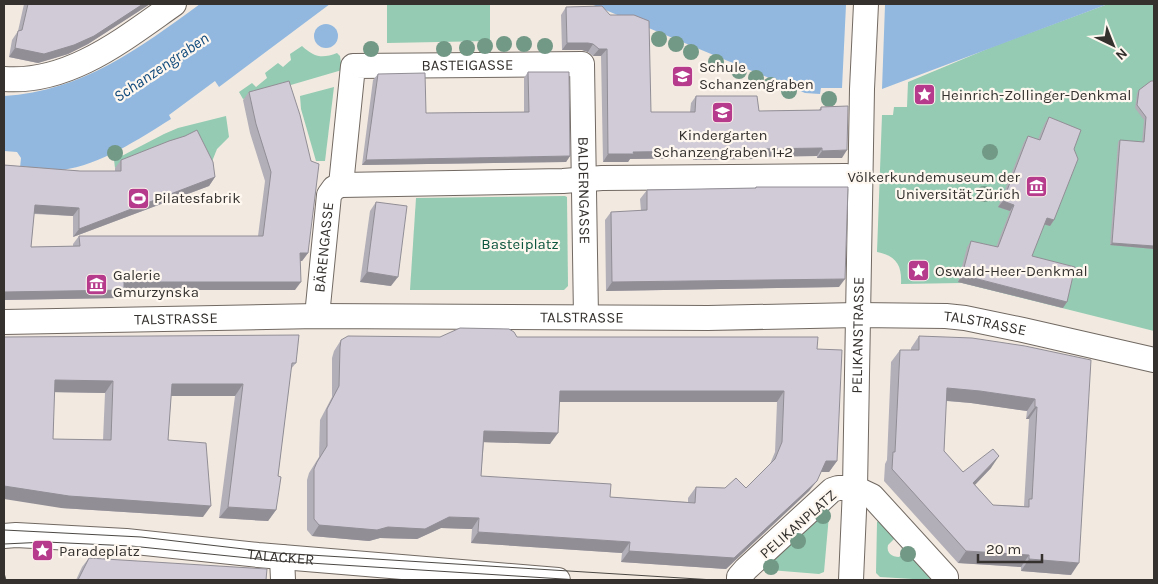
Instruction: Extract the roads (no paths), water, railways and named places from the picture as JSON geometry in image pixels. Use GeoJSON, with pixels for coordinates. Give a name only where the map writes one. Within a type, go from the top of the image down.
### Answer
{"type":"FeatureCollection","features":[{"type":"Feature","properties":{"kind":"street"},"geometry":{"type":"LineString","coordinates":[[4,79],[22,80],[45,76],[74,67],[100,53],[174,4]]}},
{"type":"Feature","properties":{"kind":"street","name":"PELIKANSTRASSE"},"geometry":{"type":"LineString","coordinates":[[851,580],[855,488],[862,89],[866,4]]}},
{"type":"Feature","properties":{"kind":"street","name":"BASTEIGASSE"},"geometry":{"type":"LineString","coordinates":[[353,66],[582,64]]}},
{"type":"Feature","properties":{"kind":"street","name":"BALDERNGASSE"},"geometry":{"type":"LineString","coordinates":[[582,64],[586,317]]}},
{"type":"Feature","properties":{"kind":"street","name":"BÄRENGASSE"},"geometry":{"type":"LineString","coordinates":[[317,316],[329,196],[334,188],[341,185],[353,66]]}},
{"type":"Feature","properties":{"kind":"street"},"geometry":{"type":"LineString","coordinates":[[341,185],[554,181],[602,178],[845,176],[860,178]]}},
{"type":"Feature","properties":{"kind":"street","name":"TALSTRASSE"},"geometry":{"type":"LineString","coordinates":[[4,322],[317,316],[708,318],[857,314],[965,318],[1154,360]]}},
{"type":"Feature","properties":{"kind":"street","name":"PELIKANPLATZ"},"geometry":{"type":"LineString","coordinates":[[739,580],[739,577],[746,569],[796,522],[832,490],[838,488],[855,488],[872,496],[946,577],[946,580]]}},
{"type":"Feature","properties":{"kind":"street","name":"TALACKER"},"geometry":{"type":"LineString","coordinates":[[4,536],[126,541],[510,579],[558,580]]}},
{"type":"Feature","properties":{"kind":"street"},"geometry":{"type":"LineString","coordinates":[[282,557],[283,580]]}},
{"type":"Feature","properties":{"kind":"water","name":"Schanzengraben"},"geometry":{"type":"Polygon","coordinates":[[[200,4],[330,4],[219,87],[215,81],[169,115],[171,119],[105,157],[76,167],[62,170],[46,170],[20,168],[21,158],[17,152],[4,151],[4,96],[59,86],[84,77],[132,52],[200,4]]]}},
{"type":"Feature","properties":{"kind":"water"},"geometry":{"type":"Polygon","coordinates":[[[591,4],[1108,4],[882,89],[878,89],[878,86],[849,83],[846,88],[821,88],[820,94],[805,93],[591,4]]]}},
{"type":"Feature","properties":{"kind":"water"},"geometry":{"type":"Polygon","coordinates":[[[326,24],[331,25],[337,31],[337,41],[331,47],[326,48],[321,47],[315,41],[314,36],[315,31],[321,25],[326,24]]]}},
{"type":"Feature","properties":{"kind":"tram line"},"geometry":{"type":"LineString","coordinates":[[4,530],[141,537],[278,553],[714,580]]}},
{"type":"Feature","properties":{"kind":"tram line"},"geometry":{"type":"LineString","coordinates":[[4,544],[46,542],[131,546],[278,561],[579,580]]}},
{"type":"Feature","properties":{"kind":"tram line"},"geometry":{"type":"LineString","coordinates":[[4,573],[6,580]]}},
{"type":"Feature","properties":{"kind":"place","name":"Schule Schanzengraben"},"geometry":{"type":"Point","coordinates":[683,76]}},
{"type":"Feature","properties":{"kind":"place","name":"Heinrich-Zollinger-Denkmal"},"geometry":{"type":"Point","coordinates":[925,95]}},
{"type":"Feature","properties":{"kind":"place","name":"Kindergarten Schanzengraben 1+2"},"geometry":{"type":"Point","coordinates":[723,112]}},
{"type":"Feature","properties":{"kind":"place","name":"Völkerkundemuseum der Universität Zürich"},"geometry":{"type":"Point","coordinates":[1036,186]}},
{"type":"Feature","properties":{"kind":"place","name":"Pilatesfabrik"},"geometry":{"type":"Point","coordinates":[138,198]}},
{"type":"Feature","properties":{"kind":"place","name":"Oswald-Heer-Denkmal"},"geometry":{"type":"Point","coordinates":[919,271]}},
{"type":"Feature","properties":{"kind":"place","name":"Galerie Gmurzynska"},"geometry":{"type":"Point","coordinates":[97,284]}},
{"type":"Feature","properties":{"kind":"place","name":"Paradeplatz"},"geometry":{"type":"Point","coordinates":[43,551]}},
{"type":"Feature","properties":{"kind":"park label","name":"Basteiplatz"},"geometry":{"type":"Point","coordinates":[520,244]}}]}
